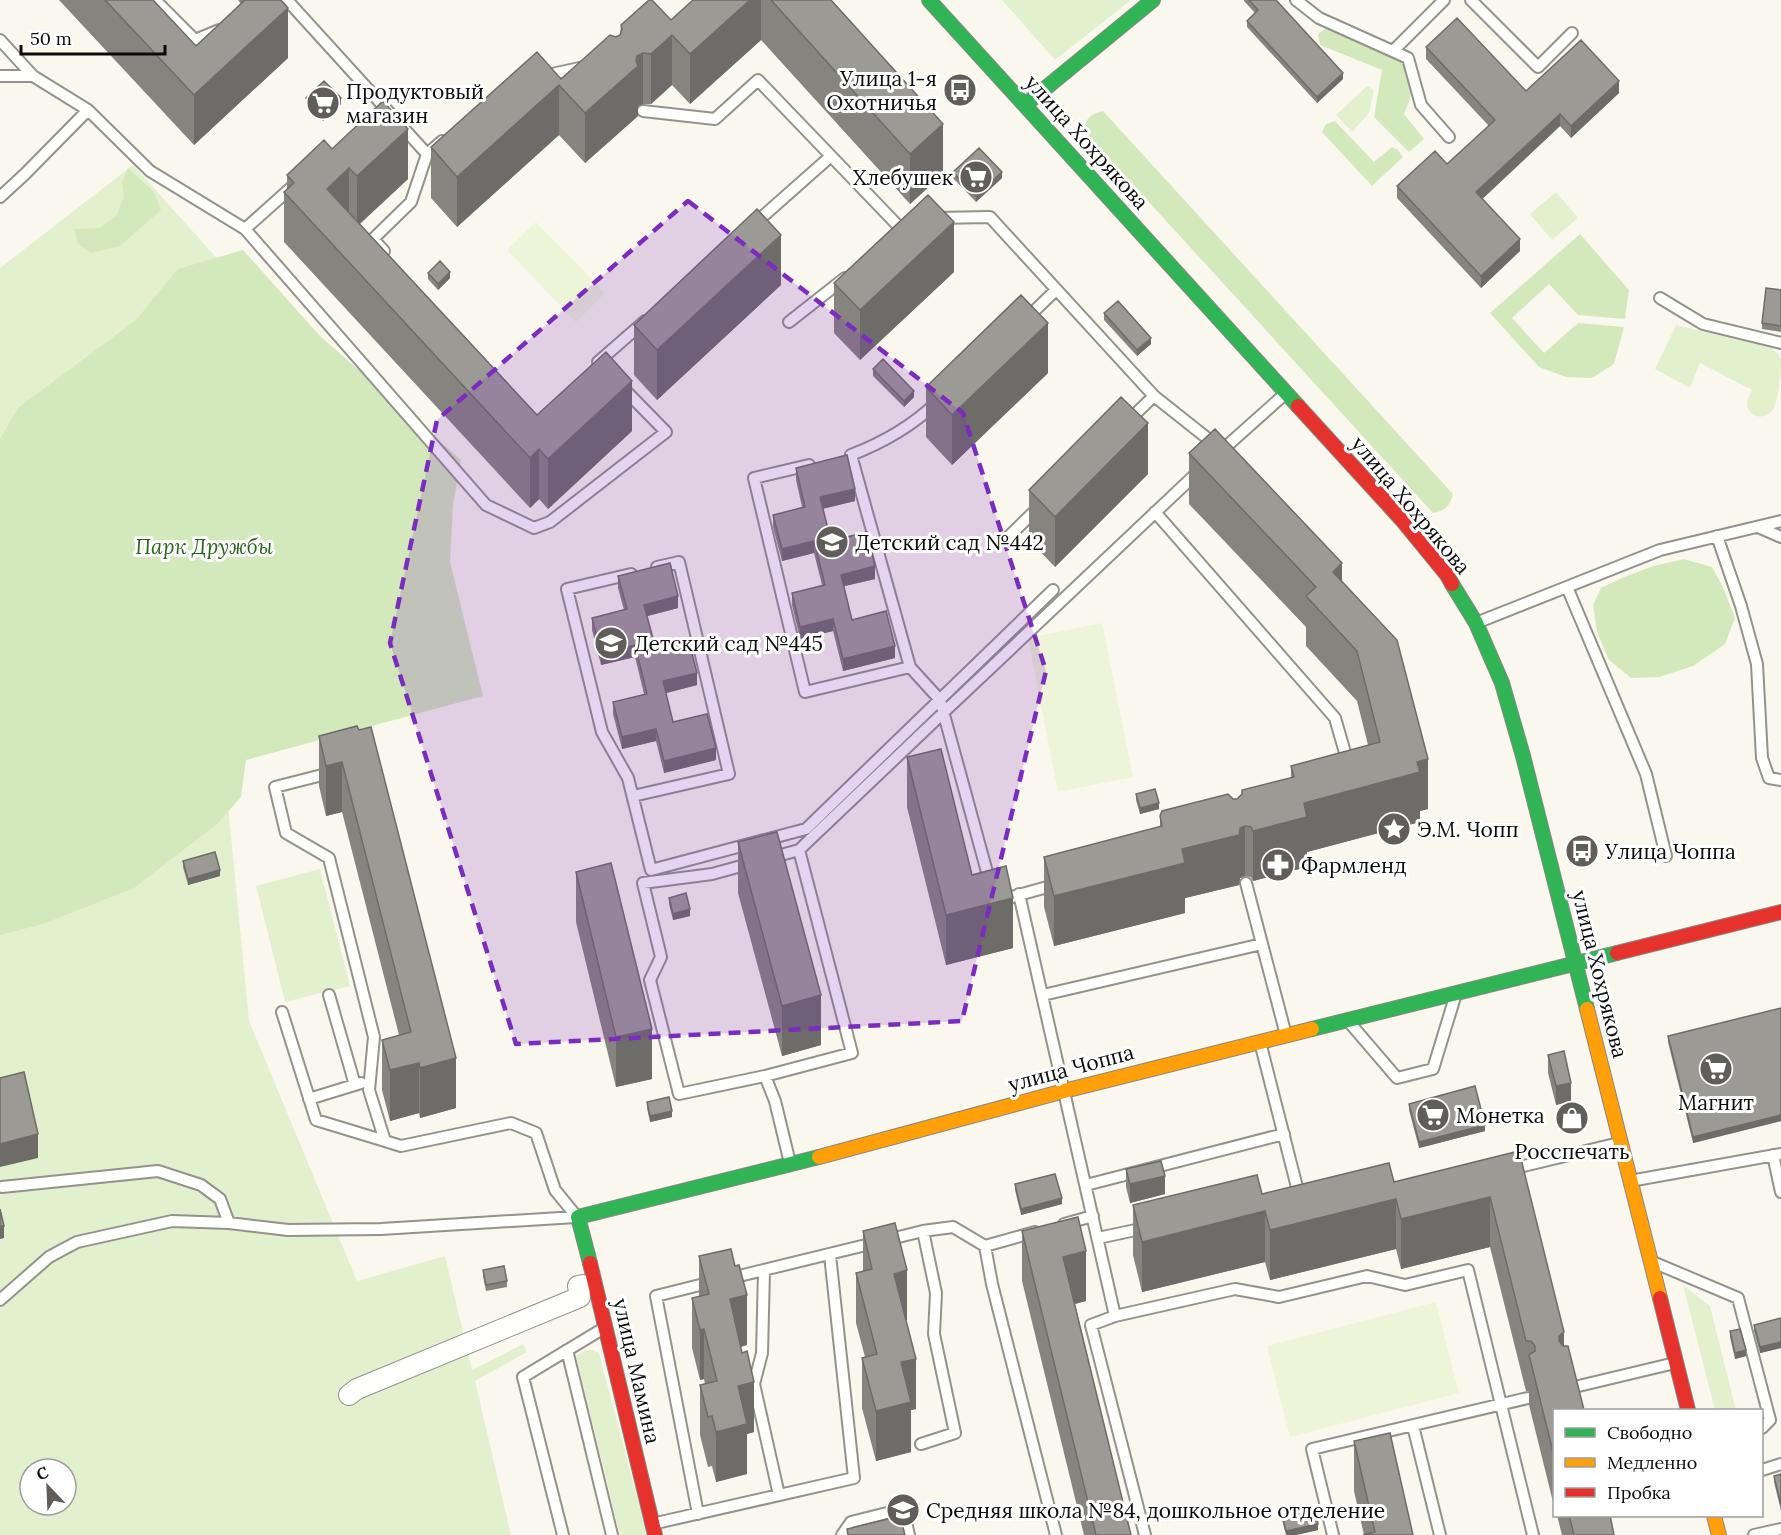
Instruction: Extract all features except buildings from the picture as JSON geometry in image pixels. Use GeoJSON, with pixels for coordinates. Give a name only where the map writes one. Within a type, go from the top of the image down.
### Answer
{"type":"FeatureCollection","features":[{"type":"Feature","properties":{"kind":"street","name":"улица Хохрякова"},"geometry":{"type":"LineString","coordinates":[[929,0],[1402,520],[1447,575],[1476,623],[1505,693],[1523,756],[1688,1409]]}},
{"type":"Feature","properties":{"kind":"street"},"geometry":{"type":"LineString","coordinates":[[1024,105],[1153,0]]}},
{"type":"Feature","properties":{"kind":"street","name":"улица Чоппа"},"geometry":{"type":"LineString","coordinates":[[578,1217],[790,1165],[1064,1091],[1781,912]]}},
{"type":"Feature","properties":{"kind":"street","name":"улица Мамина"},"geometry":{"type":"LineString","coordinates":[[578,1217],[654,1529]]}},
{"type":"Feature","properties":{"kind":"street"},"geometry":{"type":"LineString","coordinates":[[349,1395],[357,1389],[580,1297],[578,1286],[583,1285]]}},
{"type":"Feature","properties":{"kind":"street"},"geometry":{"type":"LineString","coordinates":[[1714,1517],[1719,1535]]}},
{"type":"Feature","properties":{"kind":"lane"},"geometry":{"type":"LineString","coordinates":[[155,0],[195,40],[225,27]]}},
{"type":"Feature","properties":{"kind":"lane"},"geometry":{"type":"LineString","coordinates":[[1296,0],[1319,18],[1408,58],[1421,105],[1449,137]]}},
{"type":"Feature","properties":{"kind":"lane"},"geometry":{"type":"LineString","coordinates":[[1393,51],[1444,0]]}},
{"type":"Feature","properties":{"kind":"lane"},"geometry":{"type":"LineString","coordinates":[[1471,0],[1538,67],[1572,33]]}},
{"type":"Feature","properties":{"kind":"lane"},"geometry":{"type":"LineString","coordinates":[[282,2],[379,109],[427,154]]}},
{"type":"Feature","properties":{"kind":"lane"},"geometry":{"type":"LineString","coordinates":[[0,40],[33,76],[88,110],[150,171],[245,229],[486,505],[534,528],[550,522],[666,432],[601,370],[652,315]]}},
{"type":"Feature","properties":{"kind":"lane"},"geometry":{"type":"LineString","coordinates":[[532,78],[593,64]]}},
{"type":"Feature","properties":{"kind":"lane"},"geometry":{"type":"LineString","coordinates":[[0,76],[33,76]]}},
{"type":"Feature","properties":{"kind":"lane"},"geometry":{"type":"LineString","coordinates":[[643,111],[715,119],[758,80],[831,156],[908,229],[990,217],[1214,458]]}},
{"type":"Feature","properties":{"kind":"lane"},"geometry":{"type":"LineString","coordinates":[[1,194],[88,110]]}},
{"type":"Feature","properties":{"kind":"lane"},"geometry":{"type":"LineString","coordinates":[[388,256],[373,239],[411,202],[427,154],[452,133]]}},
{"type":"Feature","properties":{"kind":"lane"},"geometry":{"type":"LineString","coordinates":[[741,236],[831,156]]}},
{"type":"Feature","properties":{"kind":"lane"},"geometry":{"type":"LineString","coordinates":[[245,229],[305,175]]}},
{"type":"Feature","properties":{"kind":"lane"},"geometry":{"type":"LineString","coordinates":[[789,322],[851,273]]}},
{"type":"Feature","properties":{"kind":"lane"},"geometry":{"type":"LineString","coordinates":[[1022,323],[1056,290]]}},
{"type":"Feature","properties":{"kind":"lane"},"geometry":{"type":"LineString","coordinates":[[1660,298],[1703,324],[1781,343]]}},
{"type":"Feature","properties":{"kind":"lane"},"geometry":{"type":"LineString","coordinates":[[800,850],[852,1053],[765,1076],[678,1094],[650,980],[661,957],[643,882],[712,874],[800,850],[1155,512],[1287,393]]}},
{"type":"Feature","properties":{"kind":"lane"},"geometry":{"type":"LineString","coordinates":[[944,396],[927,412],[879,444],[846,457],[910,667],[940,700],[944,711],[995,901],[1073,881]]}},
{"type":"Feature","properties":{"kind":"lane"},"geometry":{"type":"LineString","coordinates":[[1121,428],[1154,396]]}},
{"type":"Feature","properties":{"kind":"lane"},"geometry":{"type":"LineString","coordinates":[[819,463],[753,478],[805,692],[910,667]]}},
{"type":"Feature","properties":{"kind":"lane"},"geometry":{"type":"LineString","coordinates":[[1005,540],[1046,500]]}},
{"type":"Feature","properties":{"kind":"lane"},"geometry":{"type":"LineString","coordinates":[[1155,512],[1335,718],[1352,777]]}},
{"type":"Feature","properties":{"kind":"lane"},"geometry":{"type":"LineString","coordinates":[[1476,623],[1660,550],[1781,521]]}},
{"type":"Feature","properties":{"kind":"lane"},"geometry":{"type":"LineString","coordinates":[[1757,526],[1781,537]]}},
{"type":"Feature","properties":{"kind":"lane"},"geometry":{"type":"LineString","coordinates":[[1717,536],[1741,606],[1757,664],[1762,758],[1769,778],[1781,780]]}},
{"type":"Feature","properties":{"kind":"lane"},"geometry":{"type":"LineString","coordinates":[[633,796],[729,774],[679,562],[567,589],[602,732],[628,778],[651,870],[806,829],[1053,590]]}},
{"type":"Feature","properties":{"kind":"lane"},"geometry":{"type":"LineString","coordinates":[[1567,587],[1646,774],[1666,856]]}},
{"type":"Feature","properties":{"kind":"lane"},"geometry":{"type":"LineString","coordinates":[[338,772],[275,787],[286,833],[329,858],[374,1037],[369,1090],[386,1141]]}},
{"type":"Feature","properties":{"kind":"lane"},"geometry":{"type":"LineString","coordinates":[[1246,883],[1286,1035]]}},
{"type":"Feature","properties":{"kind":"lane"},"geometry":{"type":"LineString","coordinates":[[1019,894],[1115,1316]]}},
{"type":"Feature","properties":{"kind":"lane"},"geometry":{"type":"LineString","coordinates":[[1043,995],[1262,944]]}},
{"type":"Feature","properties":{"kind":"lane"},"geometry":{"type":"LineString","coordinates":[[1347,1020],[1397,1078],[1432,1069],[1457,992]]}},
{"type":"Feature","properties":{"kind":"lane"},"geometry":{"type":"LineString","coordinates":[[330,995],[355,1085]]}},
{"type":"Feature","properties":{"kind":"lane"},"geometry":{"type":"LineString","coordinates":[[282,1012],[316,1120],[401,1146],[511,1123],[536,1133],[555,1190],[578,1217]]}},
{"type":"Feature","properties":{"kind":"lane"},"geometry":{"type":"LineString","coordinates":[[1260,1042],[1303,1208]]}},
{"type":"Feature","properties":{"kind":"lane"},"geometry":{"type":"LineString","coordinates":[[765,1076],[775,1101],[790,1165]]}},
{"type":"Feature","properties":{"kind":"lane"},"geometry":{"type":"LineString","coordinates":[[309,1099],[370,1080]]}},
{"type":"Feature","properties":{"kind":"lane"},"geometry":{"type":"LineString","coordinates":[[1086,1185],[1284,1134]]}},
{"type":"Feature","properties":{"kind":"lane"},"geometry":{"type":"LineString","coordinates":[[1495,1173],[1620,1143]]}},
{"type":"Feature","properties":{"kind":"lane"},"geometry":{"type":"LineString","coordinates":[[1630,1181],[1777,1155],[1781,1192]]}},
{"type":"Feature","properties":{"kind":"lane"},"geometry":{"type":"LineString","coordinates":[[2,1187],[158,1171],[201,1185],[220,1199],[229,1223]]}},
{"type":"Feature","properties":{"kind":"lane"},"geometry":{"type":"LineString","coordinates":[[698,1514],[656,1296],[923,1231],[952,1227],[986,1246],[1093,1216]]}},
{"type":"Feature","properties":{"kind":"lane"},"geometry":{"type":"LineString","coordinates":[[0,1300],[49,1257],[77,1242],[172,1221],[229,1223],[288,1230],[381,1229],[578,1217]]}},
{"type":"Feature","properties":{"kind":"lane"},"geometry":{"type":"LineString","coordinates":[[1098,1238],[1154,1226]]}},
{"type":"Feature","properties":{"kind":"lane"},"geometry":{"type":"LineString","coordinates":[[921,1444],[955,1433],[934,1334],[936,1293],[923,1231]]}},
{"type":"Feature","properties":{"kind":"lane"},"geometry":{"type":"LineString","coordinates":[[986,1246],[992,1284],[1056,1535]]}},
{"type":"Feature","properties":{"kind":"lane"},"geometry":{"type":"LineString","coordinates":[[654,1529],[698,1514],[854,1478],[830,1255]]}},
{"type":"Feature","properties":{"kind":"lane"},"geometry":{"type":"LineString","coordinates":[[1650,1260],[1738,1298],[1770,1420],[1763,1426]]}},
{"type":"Feature","properties":{"kind":"lane"},"geometry":{"type":"LineString","coordinates":[[764,1270],[762,1353],[754,1384],[779,1496]]}},
{"type":"Feature","properties":{"kind":"lane"},"geometry":{"type":"LineString","coordinates":[[1145,1535],[1091,1325],[1115,1316],[1235,1289],[1279,1297],[1367,1276],[1405,1285],[1468,1270],[1533,1535]]}},
{"type":"Feature","properties":{"kind":"lane"},"geometry":{"type":"LineString","coordinates":[[563,1535],[523,1377],[606,1328]]}},
{"type":"Feature","properties":{"kind":"lane"},"geometry":{"type":"LineString","coordinates":[[567,1350],[612,1535]]}},
{"type":"Feature","properties":{"kind":"lane"},"geometry":{"type":"LineString","coordinates":[[1566,1389],[1676,1363]]}},
{"type":"Feature","properties":{"kind":"lane"},"geometry":{"type":"LineString","coordinates":[[1333,1535],[1312,1449],[1528,1398]]}},
{"type":"Feature","properties":{"kind":"lane"},"geometry":{"type":"LineString","coordinates":[[1413,1426],[1440,1535]]}},
{"type":"Feature","properties":{"kind":"lane"},"geometry":{"type":"LineString","coordinates":[[1763,1469],[1781,1464]]}},
{"type":"Feature","properties":{"kind":"lane"},"geometry":{"type":"LineString","coordinates":[[842,1535],[850,1522],[903,1509],[909,1535]]}},
{"type":"Feature","properties":{"kind":"lane"},"geometry":{"type":"LineString","coordinates":[[1754,1535],[1781,1528]]}},
{"type":"Feature","properties":{"kind":"highlighted area"},"geometry":{"type":"Polygon","coordinates":[[[688,201],[963,413],[1046,671],[962,1021],[516,1044],[390,643],[437,420],[688,201]]]}},
{"type":"Feature","properties":{"kind":"green space"},"geometry":{"type":"Polygon","coordinates":[[[1002,0],[1131,0],[1055,60],[1002,0]]]}},
{"type":"Feature","properties":{"kind":"green space"},"geometry":{"type":"Polygon","coordinates":[[[1328,27],[1399,57],[1409,69],[1412,84],[1410,99],[1404,114],[1424,139],[1409,152],[1374,117],[1382,70],[1320,45],[1318,34],[1328,27]]]}},
{"type":"Feature","properties":{"kind":"green space"},"geometry":{"type":"Polygon","coordinates":[[[1367,86],[1374,90],[1369,113],[1352,132],[1336,115],[1367,86]]]}},
{"type":"Feature","properties":{"kind":"green space"},"geometry":{"type":"Polygon","coordinates":[[[1103,111],[1453,494],[1446,507],[1433,513],[1083,130],[1090,117],[1103,111]]]}},
{"type":"Feature","properties":{"kind":"green space"},"geometry":{"type":"Polygon","coordinates":[[[1335,121],[1374,162],[1392,147],[1398,150],[1403,157],[1372,186],[1322,132],[1326,124],[1335,121]]]}},
{"type":"Feature","properties":{"kind":"green space","name":"Парк Дружбы"},"geometry":{"type":"Polygon","coordinates":[[[133,165],[404,466],[223,753],[249,1021],[357,1281],[445,1256],[472,1370],[523,1344],[527,1352],[475,1381],[511,1535],[0,1535],[0,268],[133,165]]]}},
{"type":"Feature","properties":{"kind":"green space"},"geometry":{"type":"Polygon","coordinates":[[[128,168],[154,192],[161,210],[120,246],[91,253],[77,243],[75,229],[100,228],[117,215],[124,196],[122,182],[128,168]]]}},
{"type":"Feature","properties":{"kind":"green space"},"geometry":{"type":"Polygon","coordinates":[[[1556,192],[1578,218],[1552,240],[1530,214],[1556,192]]]}},
{"type":"Feature","properties":{"kind":"green space"},"geometry":{"type":"Polygon","coordinates":[[[536,222],[605,293],[576,322],[507,250],[536,222]]]}},
{"type":"Feature","properties":{"kind":"green space"},"geometry":{"type":"Polygon","coordinates":[[[1580,234],[1629,290],[1625,319],[1578,315],[1549,284],[1512,318],[1544,353],[1578,323],[1624,327],[1614,364],[1592,378],[1566,377],[1539,367],[1490,313],[1580,234]]]}},
{"type":"Feature","properties":{"kind":"green space"},"geometry":{"type":"Polygon","coordinates":[[[243,250],[320,336],[461,460],[453,505],[450,562],[483,696],[246,760],[241,797],[217,824],[134,888],[43,924],[0,935],[0,439],[18,408],[136,320],[178,269],[243,250]]]}},
{"type":"Feature","properties":{"kind":"green space"},"geometry":{"type":"Polygon","coordinates":[[[1676,325],[1771,348],[1775,351],[1781,359],[1781,370],[1778,393],[1772,411],[1761,417],[1753,415],[1747,404],[1752,390],[1700,363],[1690,388],[1655,369],[1676,325]]]}},
{"type":"Feature","properties":{"kind":"green space"},"geometry":{"type":"Polygon","coordinates":[[[1684,559],[1712,567],[1723,587],[1735,618],[1725,644],[1693,666],[1659,677],[1631,678],[1609,660],[1597,632],[1593,605],[1601,588],[1653,566],[1684,559]]]}},
{"type":"Feature","properties":{"kind":"green space"},"geometry":{"type":"Polygon","coordinates":[[[1102,623],[1133,777],[1058,792],[1028,638],[1102,623]]]}},
{"type":"Feature","properties":{"kind":"green space"},"geometry":{"type":"Polygon","coordinates":[[[320,869],[350,986],[285,1002],[256,886],[320,869]]]}},
{"type":"Feature","properties":{"kind":"green space"},"geometry":{"type":"Polygon","coordinates":[[[1683,1285],[1710,1306],[1736,1409],[1715,1409],[1683,1285]]]}},
{"type":"Feature","properties":{"kind":"green space"},"geometry":{"type":"Polygon","coordinates":[[[1436,1302],[1459,1393],[1290,1437],[1267,1346],[1436,1302]]]}},
{"type":"Feature","properties":{"kind":"green space"},"geometry":{"type":"Polygon","coordinates":[[[585,1350],[599,1353],[647,1535],[620,1535],[576,1356],[585,1350]]]}},
{"type":"Feature","properties":{"kind":"traffic: fast"},"geometry":{"type":"LineString","coordinates":[[929,0],[1298,406]]}},
{"type":"Feature","properties":{"kind":"traffic: fast"},"geometry":{"type":"LineString","coordinates":[[1025,105],[1153,0]]}},
{"type":"Feature","properties":{"kind":"traffic: fast"},"geometry":{"type":"LineString","coordinates":[[1452,584],[1476,623],[1502,683],[1523,756],[1587,1009]]}},
{"type":"Feature","properties":{"kind":"traffic: fast"},"geometry":{"type":"LineString","coordinates":[[1312,1029],[1617,953]]}},
{"type":"Feature","properties":{"kind":"traffic: fast"},"geometry":{"type":"LineString","coordinates":[[590,1263],[578,1217],[819,1157]]}},
{"type":"Feature","properties":{"kind":"traffic: slow"},"geometry":{"type":"LineString","coordinates":[[1587,1009],[1660,1298]]}},
{"type":"Feature","properties":{"kind":"traffic: slow"},"geometry":{"type":"LineString","coordinates":[[819,1157],[1064,1091],[1312,1029]]}},
{"type":"Feature","properties":{"kind":"traffic: slow"},"geometry":{"type":"LineString","coordinates":[[1714,1517],[1719,1535]]}},
{"type":"Feature","properties":{"kind":"traffic: jam"},"geometry":{"type":"LineString","coordinates":[[1298,406],[1402,520],[1452,584]]}},
{"type":"Feature","properties":{"kind":"traffic: jam"},"geometry":{"type":"LineString","coordinates":[[1617,953],[1781,912]]}},
{"type":"Feature","properties":{"kind":"traffic: jam"},"geometry":{"type":"LineString","coordinates":[[590,1263],[655,1535]]}},
{"type":"Feature","properties":{"kind":"traffic: jam"},"geometry":{"type":"LineString","coordinates":[[1660,1298],[1688,1409]]}},
{"type":"Feature","properties":{"kind":"place","name":"Улица 1-я Охотничья"},"geometry":{"type":"Point","coordinates":[960,90]}},
{"type":"Feature","properties":{"kind":"place","name":"Продуктовый магазин"},"geometry":{"type":"Point","coordinates":[323,103]}},
{"type":"Feature","properties":{"kind":"place","name":"Хлебушек"},"geometry":{"type":"Point","coordinates":[976,177]}},
{"type":"Feature","properties":{"kind":"place","name":"Детский сад №442"},"geometry":{"type":"Point","coordinates":[832,542]}},
{"type":"Feature","properties":{"kind":"place","name":"Детский сад №445"},"geometry":{"type":"Point","coordinates":[611,643]}},
{"type":"Feature","properties":{"kind":"place","name":"Э.М. Чопп"},"geometry":{"type":"Point","coordinates":[1394,829]}},
{"type":"Feature","properties":{"kind":"place","name":"Улица Чоппа"},"geometry":{"type":"Point","coordinates":[1582,851]}},
{"type":"Feature","properties":{"kind":"place","name":"Фармленд"},"geometry":{"type":"Point","coordinates":[1278,865]}},
{"type":"Feature","properties":{"kind":"place","name":"Магнит"},"geometry":{"type":"Point","coordinates":[1716,1069]}},
{"type":"Feature","properties":{"kind":"place","name":"Монетка"},"geometry":{"type":"Point","coordinates":[1433,1115]}},
{"type":"Feature","properties":{"kind":"place","name":"Росспечать"},"geometry":{"type":"Point","coordinates":[1572,1118]}},
{"type":"Feature","properties":{"kind":"place","name":"Средняя школа №84, дошкольное отделение"},"geometry":{"type":"Point","coordinates":[903,1510]}}]}
